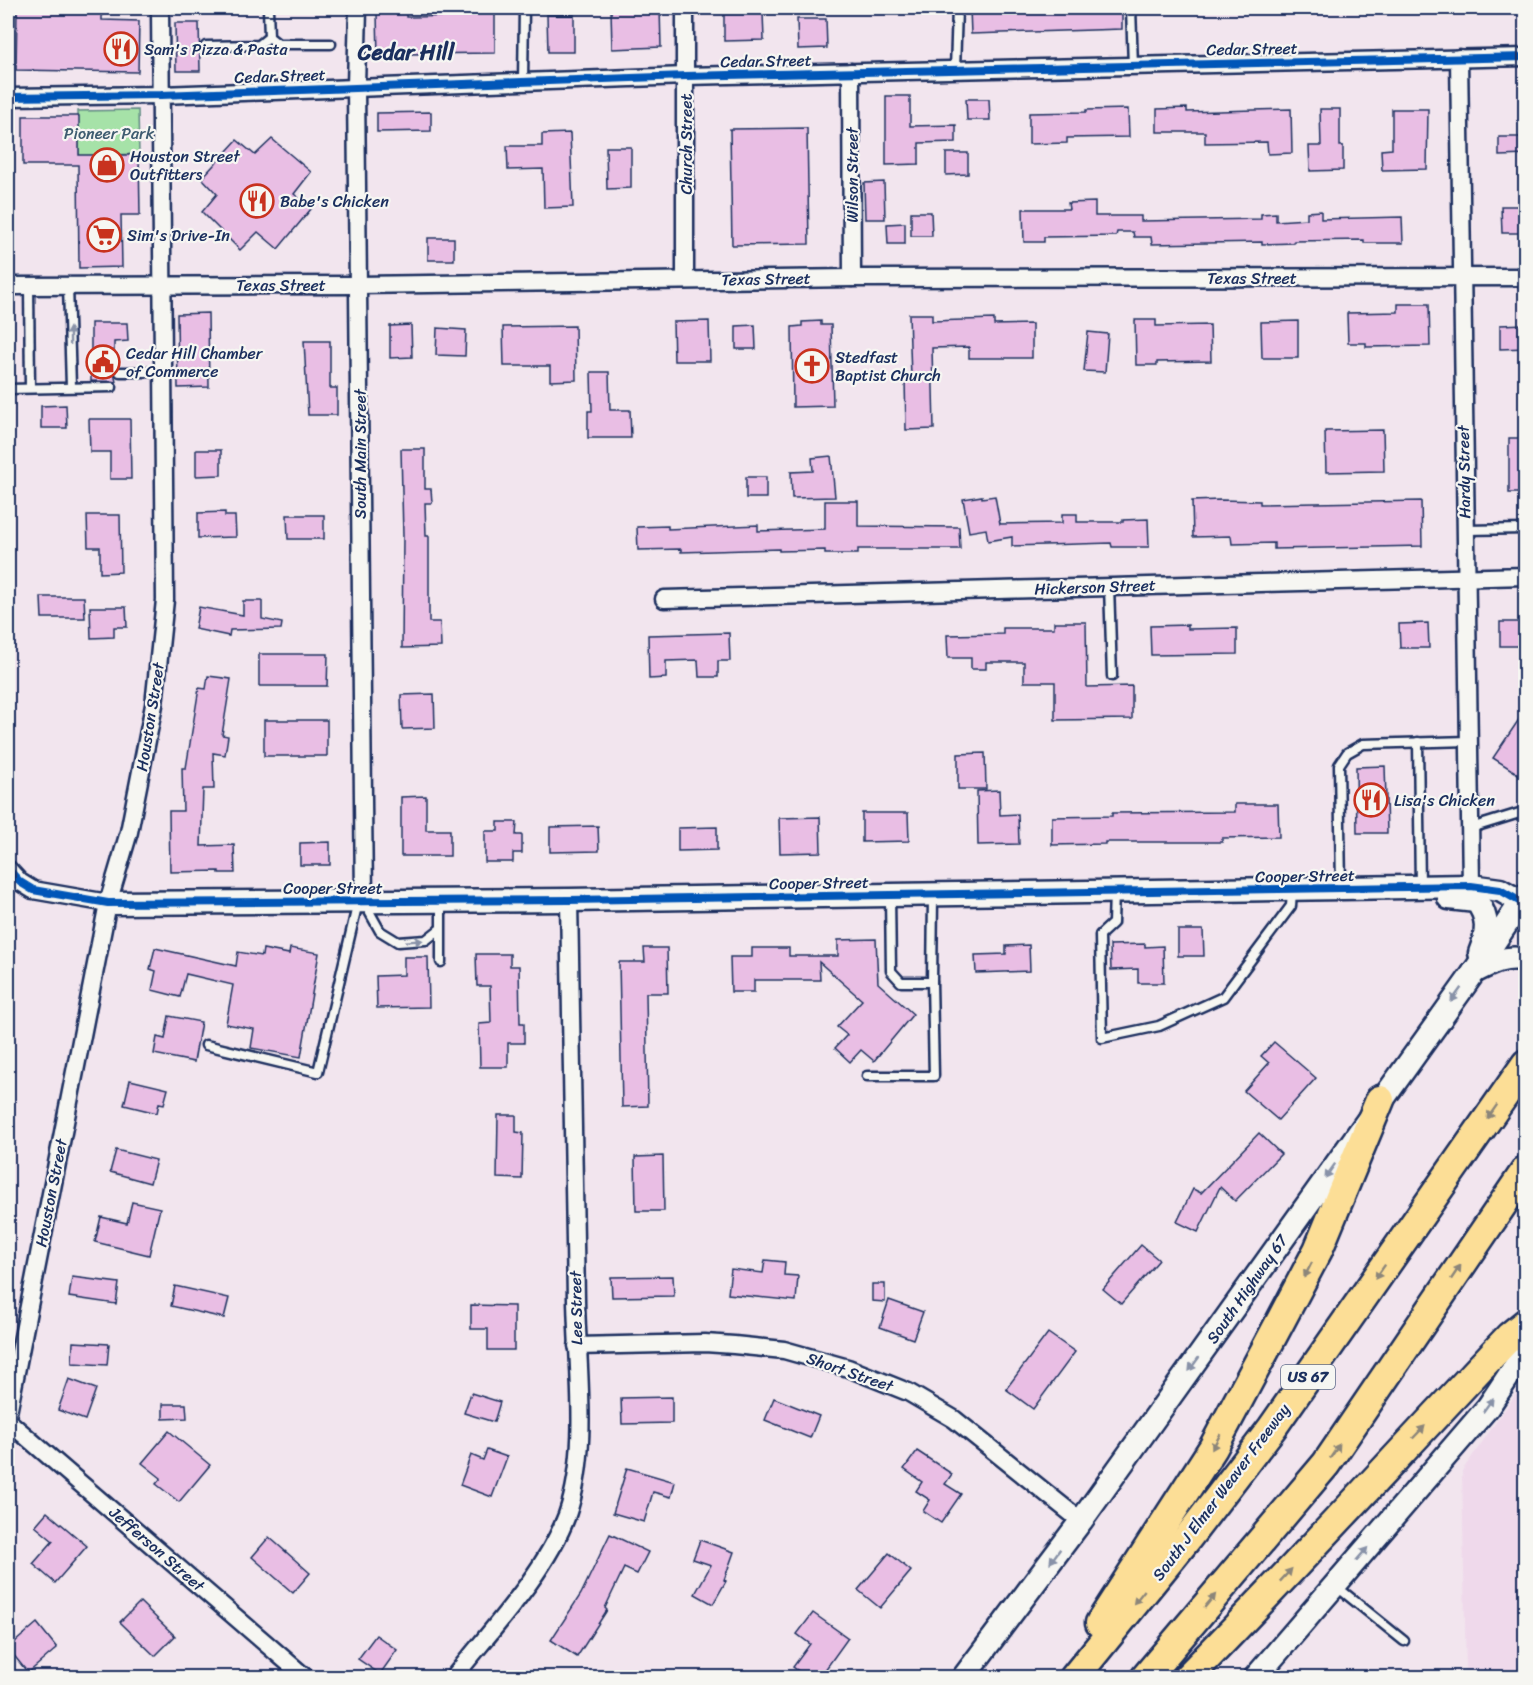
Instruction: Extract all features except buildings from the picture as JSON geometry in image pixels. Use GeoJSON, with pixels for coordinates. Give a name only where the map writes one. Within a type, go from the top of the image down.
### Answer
{"type":"FeatureCollection","features":[{"type":"Feature","properties":{"kind":"highway","name":"South J Elmer Weaver Freeway"},"geometry":{"type":"LineString","coordinates":[[1072,1677],[1186,1540],[1272,1428],[1526,1064]]}},
{"type":"Feature","properties":{"kind":"highway"},"geometry":{"type":"LineString","coordinates":[[1072,1677],[1107,1610],[1213,1448],[1318,1250],[1380,1100]]}},
{"type":"Feature","properties":{"kind":"highway"},"geometry":{"type":"LineString","coordinates":[[1145,1677],[1326,1464],[1526,1170]]}},
{"type":"Feature","properties":{"kind":"highway"},"geometry":{"type":"LineString","coordinates":[[1187,1677],[1502,1345],[1526,1323]]}},
{"type":"Feature","properties":{"kind":"main road","name":"Cooper Street"},"geometry":{"type":"LineString","coordinates":[[108,903],[441,902],[1471,886],[1500,890],[1524,901]]}},
{"type":"Feature","properties":{"kind":"main road"},"geometry":{"type":"LineString","coordinates":[[1341,889],[1375,899],[1461,898],[1476,901],[1483,909],[1486,931],[1474,972]]}},
{"type":"Feature","properties":{"kind":"main road","name":"South Highway 67"},"geometry":{"type":"LineString","coordinates":[[963,1677],[1081,1521],[1524,901]]}},
{"type":"Feature","properties":{"kind":"main road"},"geometry":{"type":"LineString","coordinates":[[1474,972],[1501,959],[1526,960]]}},
{"type":"Feature","properties":{"kind":"main road"},"geometry":{"type":"LineString","coordinates":[[1255,1677],[1488,1407],[1526,1350]]}},
{"type":"Feature","properties":{"kind":"street","name":"Houston Street"},"geometry":{"type":"LineString","coordinates":[[8,1413],[108,903],[129,832],[156,693],[165,600],[160,8]]}},
{"type":"Feature","properties":{"kind":"street","name":"South Main Street"},"geometry":{"type":"LineString","coordinates":[[358,8],[356,86],[361,901]]}},
{"type":"Feature","properties":{"kind":"street","name":"Church Street"},"geometry":{"type":"LineString","coordinates":[[685,8],[685,280]]}},
{"type":"Feature","properties":{"kind":"street","name":"Cedar Street"},"geometry":{"type":"LineString","coordinates":[[8,97],[161,95],[356,86],[686,76],[1526,57]]}},
{"type":"Feature","properties":{"kind":"street","name":"Hardy Street"},"geometry":{"type":"LineString","coordinates":[[1459,58],[1471,886]]}},
{"type":"Feature","properties":{"kind":"street","name":"Wilson Street"},"geometry":{"type":"LineString","coordinates":[[851,72],[852,278]]}},
{"type":"Feature","properties":{"kind":"street","name":"Texas Street"},"geometry":{"type":"LineString","coordinates":[[8,286],[358,285],[852,278],[1526,277]]}},
{"type":"Feature","properties":{"kind":"street","name":"Hickerson Street"},"geometry":{"type":"LineString","coordinates":[[664,599],[1526,576]]}},
{"type":"Feature","properties":{"kind":"street"},"geometry":{"type":"LineString","coordinates":[[8,868],[20,882],[33,890],[108,903]]}},
{"type":"Feature","properties":{"kind":"street","name":"Lee Street"},"geometry":{"type":"LineString","coordinates":[[453,1677],[536,1574],[566,1517],[575,1488],[581,1438],[577,1346],[569,900]]}},
{"type":"Feature","properties":{"kind":"street","name":"Short Street"},"geometry":{"type":"LineString","coordinates":[[577,1346],[705,1343],[734,1345],[784,1350],[848,1368],[908,1392],[954,1419],[1081,1521]]}},
{"type":"Feature","properties":{"kind":"street","name":"Jefferson Street"},"geometry":{"type":"LineString","coordinates":[[8,1421],[306,1677]]}},
{"type":"Feature","properties":{"kind":"lane"},"geometry":{"type":"LineString","coordinates":[[268,8],[269,37]]}},
{"type":"Feature","properties":{"kind":"lane"},"geometry":{"type":"LineString","coordinates":[[523,81],[524,8]]}},
{"type":"Feature","properties":{"kind":"lane"},"geometry":{"type":"LineString","coordinates":[[955,70],[957,8]]}},
{"type":"Feature","properties":{"kind":"lane"},"geometry":{"type":"LineString","coordinates":[[1131,8],[1132,66]]}},
{"type":"Feature","properties":{"kind":"lane"},"geometry":{"type":"LineString","coordinates":[[269,37],[279,44],[331,44]]}},
{"type":"Feature","properties":{"kind":"lane"},"geometry":{"type":"LineString","coordinates":[[206,46],[259,45],[269,37]]}},
{"type":"Feature","properties":{"kind":"lane"},"geometry":{"type":"LineString","coordinates":[[69,285],[71,387]]}},
{"type":"Feature","properties":{"kind":"lane"},"geometry":{"type":"LineString","coordinates":[[29,286],[30,388]]}},
{"type":"Feature","properties":{"kind":"lane"},"geometry":{"type":"LineString","coordinates":[[120,372],[162,372]]}},
{"type":"Feature","properties":{"kind":"lane"},"geometry":{"type":"LineString","coordinates":[[8,389],[112,387]]}},
{"type":"Feature","properties":{"kind":"lane"},"geometry":{"type":"LineString","coordinates":[[1465,530],[1526,529]]}},
{"type":"Feature","properties":{"kind":"lane"},"geometry":{"type":"LineString","coordinates":[[1110,586],[1112,676]]}},
{"type":"Feature","properties":{"kind":"lane"},"geometry":{"type":"LineString","coordinates":[[1341,889],[1339,765],[1347,753],[1363,744],[1469,741]]}},
{"type":"Feature","properties":{"kind":"lane"},"geometry":{"type":"LineString","coordinates":[[1418,742],[1420,887]]}},
{"type":"Feature","properties":{"kind":"lane"},"geometry":{"type":"LineString","coordinates":[[1471,828],[1526,811]]}},
{"type":"Feature","properties":{"kind":"lane"},"geometry":{"type":"LineString","coordinates":[[1114,891],[1113,923],[1100,935],[1102,1038],[1159,1026],[1223,997],[1291,906],[1293,890]]}},
{"type":"Feature","properties":{"kind":"lane"},"geometry":{"type":"LineString","coordinates":[[867,1076],[934,1076],[933,894]]}},
{"type":"Feature","properties":{"kind":"lane"},"geometry":{"type":"LineString","coordinates":[[890,895],[891,971],[901,981],[932,982]]}},
{"type":"Feature","properties":{"kind":"lane"},"geometry":{"type":"LineString","coordinates":[[361,901],[380,931],[398,942],[426,940],[441,929]]}},
{"type":"Feature","properties":{"kind":"lane"},"geometry":{"type":"LineString","coordinates":[[206,1046],[318,1072],[361,901]]}},
{"type":"Feature","properties":{"kind":"lane"},"geometry":{"type":"LineString","coordinates":[[441,902],[441,962]]}},
{"type":"Feature","properties":{"kind":"lane"},"geometry":{"type":"LineString","coordinates":[[1335,1586],[1404,1641]]}},
{"type":"Feature","properties":{"kind":"shaded area"},"geometry":{"type":"Polygon","coordinates":[[[1525,1381],[1525,1677],[1466,1677],[1462,1471],[1525,1381]]]}},
{"type":"Feature","properties":{"kind":"green space","name":"Pioneer Park"},"geometry":{"type":"Polygon","coordinates":[[[138,110],[139,154],[79,156],[78,111],[138,110]]]}},
{"type":"Feature","properties":{"kind":"cycle path"},"geometry":{"type":"LineString","coordinates":[[8,97],[161,95],[686,76],[1526,57]]}},
{"type":"Feature","properties":{"kind":"cycle path"},"geometry":{"type":"LineString","coordinates":[[8,869],[20,882],[33,890],[108,903],[569,900],[1471,886],[1500,890],[1526,905]]}},
{"type":"Feature","properties":{"kind":"place","name":"Sam's Pizza & Pasta"},"geometry":{"type":"Point","coordinates":[121,49]}},
{"type":"Feature","properties":{"kind":"place","name":"Houston Street Outfitters"},"geometry":{"type":"Point","coordinates":[107,165]}},
{"type":"Feature","properties":{"kind":"place","name":"Babe's Chicken"},"geometry":{"type":"Point","coordinates":[257,201]}},
{"type":"Feature","properties":{"kind":"place","name":"Sim's Drive-In"},"geometry":{"type":"Point","coordinates":[104,235]}},
{"type":"Feature","properties":{"kind":"place","name":"Cedar Hill Chamber of Commerce"},"geometry":{"type":"Point","coordinates":[103,362]}},
{"type":"Feature","properties":{"kind":"place","name":"Stedfast Baptist Church"},"geometry":{"type":"Point","coordinates":[812,366]}},
{"type":"Feature","properties":{"kind":"place","name":"Lisa's Chicken"},"geometry":{"type":"Point","coordinates":[1371,800]}},
{"type":"Feature","properties":{"kind":"district","name":"Cedar Hill"},"geometry":{"type":"Point","coordinates":[406,52]}}]}
